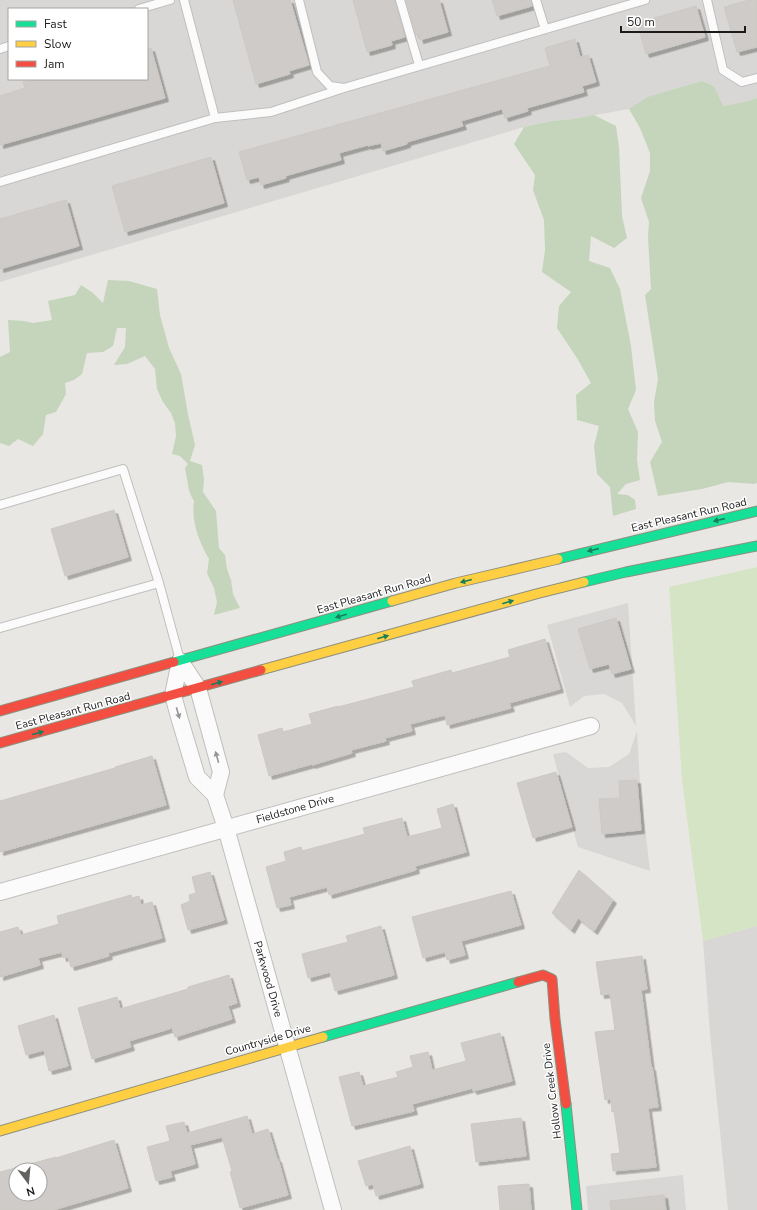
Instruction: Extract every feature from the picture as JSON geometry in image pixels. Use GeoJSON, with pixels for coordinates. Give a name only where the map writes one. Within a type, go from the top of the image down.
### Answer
{"type":"FeatureCollection","features":[{"type":"Feature","properties":{"kind":"main road","name":"East Pleasant Run Road"},"geometry":{"type":"LineString","coordinates":[[0,711],[456,583],[757,511]]}},
{"type":"Feature","properties":{"kind":"main road","name":"East Pleasant Run Road"},"geometry":{"type":"LineString","coordinates":[[0,743],[536,594],[626,572],[757,546]]}},
{"type":"Feature","properties":{"kind":"main road","name":"Countryside Drive"},"geometry":{"type":"LineString","coordinates":[[0,1131],[288,1047],[543,975]]}},
{"type":"Feature","properties":{"kind":"main road","name":"Hollow Creek Drive"},"geometry":{"type":"LineString","coordinates":[[543,975],[552,979],[555,1019],[577,1210]]}},
{"type":"Feature","properties":{"kind":"street"},"geometry":{"type":"LineString","coordinates":[[180,661],[198,688],[221,772],[215,795]]}},
{"type":"Feature","properties":{"kind":"street","name":"Parkwood Drive"},"geometry":{"type":"LineString","coordinates":[[180,661],[173,695],[197,777],[215,795],[226,828],[333,1210]]}},
{"type":"Feature","properties":{"kind":"street","name":"Fieldstone Drive"},"geometry":{"type":"LineString","coordinates":[[0,892],[590,726]]}},
{"type":"Feature","properties":{"kind":"lane"},"geometry":{"type":"LineString","coordinates":[[142,8],[170,0]]}},
{"type":"Feature","properties":{"kind":"lane"},"geometry":{"type":"LineString","coordinates":[[184,0],[215,118]]}},
{"type":"Feature","properties":{"kind":"lane"},"geometry":{"type":"LineString","coordinates":[[299,0],[317,72],[330,86],[344,88]]}},
{"type":"Feature","properties":{"kind":"lane"},"geometry":{"type":"LineString","coordinates":[[400,0],[419,65]]}},
{"type":"Feature","properties":{"kind":"lane"},"geometry":{"type":"LineString","coordinates":[[536,0],[545,29]]}},
{"type":"Feature","properties":{"kind":"lane"},"geometry":{"type":"LineString","coordinates":[[0,182],[215,118],[271,112],[419,65],[645,0]]}},
{"type":"Feature","properties":{"kind":"lane"},"geometry":{"type":"LineString","coordinates":[[707,0],[723,70],[742,82],[757,78]]}},
{"type":"Feature","properties":{"kind":"lane"},"geometry":{"type":"LineString","coordinates":[[0,505],[123,469],[180,661]]}},
{"type":"Feature","properties":{"kind":"lane"},"geometry":{"type":"LineString","coordinates":[[0,628],[158,583]]}},
{"type":"Feature","properties":{"kind":"shaded area"},"geometry":{"type":"Polygon","coordinates":[[[0,0],[757,0],[757,98],[722,106],[714,86],[702,81],[647,97],[629,109],[573,119],[551,121],[524,127],[0,282],[0,0]]]}},
{"type":"Feature","properties":{"kind":"shaded area"},"geometry":{"type":"Polygon","coordinates":[[[628,603],[636,726],[622,703],[604,694],[584,696],[570,707],[547,625],[628,603]]]}},
{"type":"Feature","properties":{"kind":"shaded area"},"geometry":{"type":"Polygon","coordinates":[[[637,731],[640,783],[650,871],[578,847],[553,754],[566,752],[588,768],[609,767],[629,754],[637,731]]]}},
{"type":"Feature","properties":{"kind":"shaded area"},"geometry":{"type":"Polygon","coordinates":[[[757,926],[757,1210],[728,1210],[710,1034],[703,941],[757,926]]]}},
{"type":"Feature","properties":{"kind":"shaded area"},"geometry":{"type":"Polygon","coordinates":[[[683,1175],[686,1210],[588,1210],[586,1186],[683,1175]]]}},
{"type":"Feature","properties":{"kind":"green space"},"geometry":{"type":"Polygon","coordinates":[[[702,81],[714,86],[723,106],[757,98],[757,483],[728,482],[702,489],[658,496],[650,462],[662,442],[655,421],[654,402],[658,379],[645,295],[651,289],[648,237],[649,222],[641,198],[650,171],[650,153],[640,128],[629,109],[647,97],[702,81]]]}},
{"type":"Feature","properties":{"kind":"green space"},"geometry":{"type":"Polygon","coordinates":[[[594,115],[616,126],[619,147],[622,216],[627,238],[614,248],[591,236],[589,261],[610,268],[620,289],[631,346],[636,390],[628,409],[638,432],[637,460],[640,480],[626,484],[617,494],[628,495],[635,500],[636,509],[613,516],[610,487],[597,474],[594,446],[599,426],[577,420],[576,395],[591,383],[577,358],[557,328],[559,306],[571,292],[542,272],[545,250],[544,220],[533,190],[535,175],[514,144],[524,127],[551,121],[594,115]]]}},
{"type":"Feature","properties":{"kind":"green space"},"geometry":{"type":"Polygon","coordinates":[[[108,280],[129,281],[157,289],[160,315],[169,348],[181,374],[195,445],[190,461],[202,465],[204,479],[203,492],[216,511],[219,548],[225,555],[233,594],[240,608],[214,615],[217,602],[214,588],[207,573],[209,559],[202,546],[195,524],[193,509],[194,501],[189,489],[185,468],[188,464],[180,456],[172,454],[176,436],[175,423],[157,389],[155,369],[145,356],[127,364],[114,365],[125,347],[126,328],[117,328],[113,346],[103,352],[87,353],[82,374],[74,380],[65,383],[66,394],[56,412],[46,415],[43,434],[33,446],[18,439],[9,446],[0,443],[0,357],[10,352],[8,320],[33,323],[52,320],[48,301],[75,295],[81,285],[93,293],[103,303],[108,280]]]}},
{"type":"Feature","properties":{"kind":"green space"},"geometry":{"type":"Polygon","coordinates":[[[757,567],[757,926],[703,941],[682,780],[669,587],[757,567]]]}},
{"type":"Feature","properties":{"kind":"building"},"geometry":{"type":"Polygon","coordinates":[[[233,0],[290,0],[309,65],[289,71],[290,74],[256,84],[233,0]]]}},
{"type":"Feature","properties":{"kind":"building"},"geometry":{"type":"Polygon","coordinates":[[[353,0],[395,0],[405,37],[391,41],[392,45],[367,52],[353,0]]]}},
{"type":"Feature","properties":{"kind":"building"},"geometry":{"type":"Polygon","coordinates":[[[406,0],[439,0],[448,32],[420,40],[419,34],[416,35],[406,0]]]}},
{"type":"Feature","properties":{"kind":"building"},"geometry":{"type":"Polygon","coordinates":[[[492,0],[531,0],[532,6],[497,16],[492,0]]]}},
{"type":"Feature","properties":{"kind":"building"},"geometry":{"type":"Polygon","coordinates":[[[749,0],[757,0],[757,47],[737,52],[724,7],[749,0]]]}},
{"type":"Feature","properties":{"kind":"building"},"geometry":{"type":"Polygon","coordinates":[[[696,6],[705,37],[646,54],[637,23],[696,6]]]}},
{"type":"Feature","properties":{"kind":"building"},"geometry":{"type":"Polygon","coordinates":[[[575,39],[580,57],[588,55],[596,82],[582,86],[584,92],[527,108],[528,111],[505,118],[502,109],[461,121],[463,126],[407,142],[407,144],[383,151],[381,143],[339,153],[341,160],[285,176],[286,178],[261,185],[259,177],[247,180],[239,152],[550,66],[545,48],[575,39]]]}},
{"type":"Feature","properties":{"kind":"building"},"geometry":{"type":"Polygon","coordinates":[[[151,48],[165,98],[0,145],[0,96],[25,88],[23,82],[31,80],[148,80],[148,49],[151,48]]]}},
{"type":"Feature","properties":{"kind":"building"},"geometry":{"type":"Polygon","coordinates":[[[211,157],[224,203],[125,232],[112,186],[211,157]]]}},
{"type":"Feature","properties":{"kind":"building"},"geometry":{"type":"Polygon","coordinates":[[[66,200],[79,246],[0,269],[0,219],[66,200]]]}},
{"type":"Feature","properties":{"kind":"building"},"geometry":{"type":"Polygon","coordinates":[[[114,510],[128,557],[65,576],[51,529],[114,510]]]}},
{"type":"Feature","properties":{"kind":"building"},"geometry":{"type":"Polygon","coordinates":[[[616,618],[631,669],[612,674],[609,664],[590,669],[578,629],[616,618]]]}},
{"type":"Feature","properties":{"kind":"building"},"geometry":{"type":"Polygon","coordinates":[[[545,639],[560,689],[509,703],[511,708],[447,725],[445,715],[410,724],[412,731],[385,738],[386,741],[351,750],[352,753],[312,765],[269,776],[258,735],[282,728],[283,732],[312,724],[309,714],[414,687],[412,681],[451,670],[452,673],[510,657],[508,650],[545,639]]]}},
{"type":"Feature","properties":{"kind":"building"},"geometry":{"type":"Polygon","coordinates":[[[152,756],[166,805],[0,852],[0,801],[152,756]]]}},
{"type":"Feature","properties":{"kind":"building"},"geometry":{"type":"Polygon","coordinates":[[[556,772],[572,827],[533,838],[517,783],[556,772]]]}},
{"type":"Feature","properties":{"kind":"building"},"geometry":{"type":"Polygon","coordinates":[[[637,780],[641,830],[602,834],[599,799],[620,798],[619,781],[637,780]]]}},
{"type":"Feature","properties":{"kind":"building"},"geometry":{"type":"Polygon","coordinates":[[[453,804],[466,852],[415,866],[416,870],[329,895],[327,887],[289,897],[291,905],[277,908],[266,867],[286,861],[284,852],[301,847],[302,851],[365,834],[363,828],[402,818],[407,837],[442,828],[437,809],[453,804]]]}},
{"type":"Feature","properties":{"kind":"building"},"geometry":{"type":"Polygon","coordinates":[[[579,870],[613,900],[594,931],[578,918],[571,930],[552,913],[579,870]]]}},
{"type":"Feature","properties":{"kind":"building"},"geometry":{"type":"Polygon","coordinates":[[[210,872],[224,920],[188,930],[181,905],[190,901],[189,895],[196,893],[192,877],[210,872]]]}},
{"type":"Feature","properties":{"kind":"building"},"geometry":{"type":"Polygon","coordinates":[[[511,891],[521,925],[461,941],[465,955],[447,960],[445,952],[423,958],[412,917],[511,891]]]}},
{"type":"Feature","properties":{"kind":"building"},"geometry":{"type":"Polygon","coordinates":[[[131,895],[132,898],[139,896],[141,905],[152,902],[162,938],[108,953],[109,956],[71,967],[68,957],[63,958],[62,952],[38,958],[40,965],[0,977],[0,932],[18,927],[21,935],[59,924],[57,916],[131,895]]]}},
{"type":"Feature","properties":{"kind":"building"},"geometry":{"type":"Polygon","coordinates":[[[381,926],[394,975],[335,991],[330,972],[308,978],[302,954],[348,942],[346,936],[381,926]]]}},
{"type":"Feature","properties":{"kind":"building"},"geometry":{"type":"Polygon","coordinates":[[[642,956],[647,989],[641,990],[658,1107],[648,1108],[656,1167],[613,1171],[611,1154],[620,1153],[611,1099],[605,1100],[595,1032],[615,1030],[610,994],[601,995],[596,962],[642,956]]]}},
{"type":"Feature","properties":{"kind":"building"},"geometry":{"type":"Polygon","coordinates":[[[229,975],[237,1003],[228,1006],[232,1019],[175,1037],[172,1028],[129,1041],[131,1047],[92,1059],[78,1008],[117,997],[120,1009],[229,975]]]}},
{"type":"Feature","properties":{"kind":"building"},"geometry":{"type":"Polygon","coordinates":[[[54,1015],[68,1066],[49,1071],[44,1050],[26,1055],[18,1026],[54,1015]]]}},
{"type":"Feature","properties":{"kind":"building"},"geometry":{"type":"Polygon","coordinates":[[[500,1033],[512,1081],[473,1091],[473,1088],[412,1104],[414,1111],[352,1126],[339,1077],[359,1072],[363,1086],[398,1077],[396,1072],[413,1067],[410,1056],[428,1052],[432,1070],[466,1061],[461,1043],[500,1033]]]}},
{"type":"Feature","properties":{"kind":"building"},"geometry":{"type":"Polygon","coordinates":[[[247,1116],[252,1134],[268,1129],[288,1195],[240,1208],[230,1172],[232,1171],[222,1137],[190,1145],[195,1164],[170,1171],[172,1177],[156,1181],[147,1147],[170,1141],[166,1126],[184,1122],[187,1133],[247,1116]]]}},
{"type":"Feature","properties":{"kind":"building"},"geometry":{"type":"Polygon","coordinates":[[[521,1118],[526,1156],[476,1162],[471,1124],[521,1118]]]}},
{"type":"Feature","properties":{"kind":"building"},"geometry":{"type":"Polygon","coordinates":[[[114,1140],[128,1188],[53,1210],[0,1210],[0,1172],[8,1170],[8,1202],[48,1202],[48,1162],[37,1162],[114,1140]]]}},
{"type":"Feature","properties":{"kind":"building"},"geometry":{"type":"Polygon","coordinates":[[[410,1146],[420,1184],[376,1196],[373,1184],[366,1186],[358,1161],[410,1146]]]}},
{"type":"Feature","properties":{"kind":"building"},"geometry":{"type":"Polygon","coordinates":[[[529,1184],[531,1210],[500,1210],[498,1186],[529,1184]]]}},
{"type":"Feature","properties":{"kind":"building"},"geometry":{"type":"Polygon","coordinates":[[[664,1195],[666,1210],[611,1210],[610,1201],[664,1195]]]}},
{"type":"Feature","properties":{"kind":"traffic: fast"},"geometry":{"type":"LineString","coordinates":[[558,559],[757,511]]}},
{"type":"Feature","properties":{"kind":"traffic: fast"},"geometry":{"type":"LineString","coordinates":[[584,582],[626,572],[757,546]]}},
{"type":"Feature","properties":{"kind":"traffic: fast"},"geometry":{"type":"LineString","coordinates":[[174,662],[392,601]]}},
{"type":"Feature","properties":{"kind":"traffic: fast"},"geometry":{"type":"LineString","coordinates":[[323,1037],[518,982]]}},
{"type":"Feature","properties":{"kind":"traffic: fast"},"geometry":{"type":"LineString","coordinates":[[566,1104],[577,1210]]}},
{"type":"Feature","properties":{"kind":"traffic: slow"},"geometry":{"type":"LineString","coordinates":[[392,601],[456,583],[558,559]]}},
{"type":"Feature","properties":{"kind":"traffic: slow"},"geometry":{"type":"LineString","coordinates":[[261,670],[584,582]]}},
{"type":"Feature","properties":{"kind":"traffic: slow"},"geometry":{"type":"LineString","coordinates":[[0,1131],[323,1037]]}},
{"type":"Feature","properties":{"kind":"traffic: jam"},"geometry":{"type":"LineString","coordinates":[[0,711],[174,662]]}},
{"type":"Feature","properties":{"kind":"traffic: jam"},"geometry":{"type":"LineString","coordinates":[[0,743],[261,670]]}},
{"type":"Feature","properties":{"kind":"traffic: jam"},"geometry":{"type":"LineString","coordinates":[[518,982],[543,975],[552,979],[555,1019],[566,1104]]}}]}
